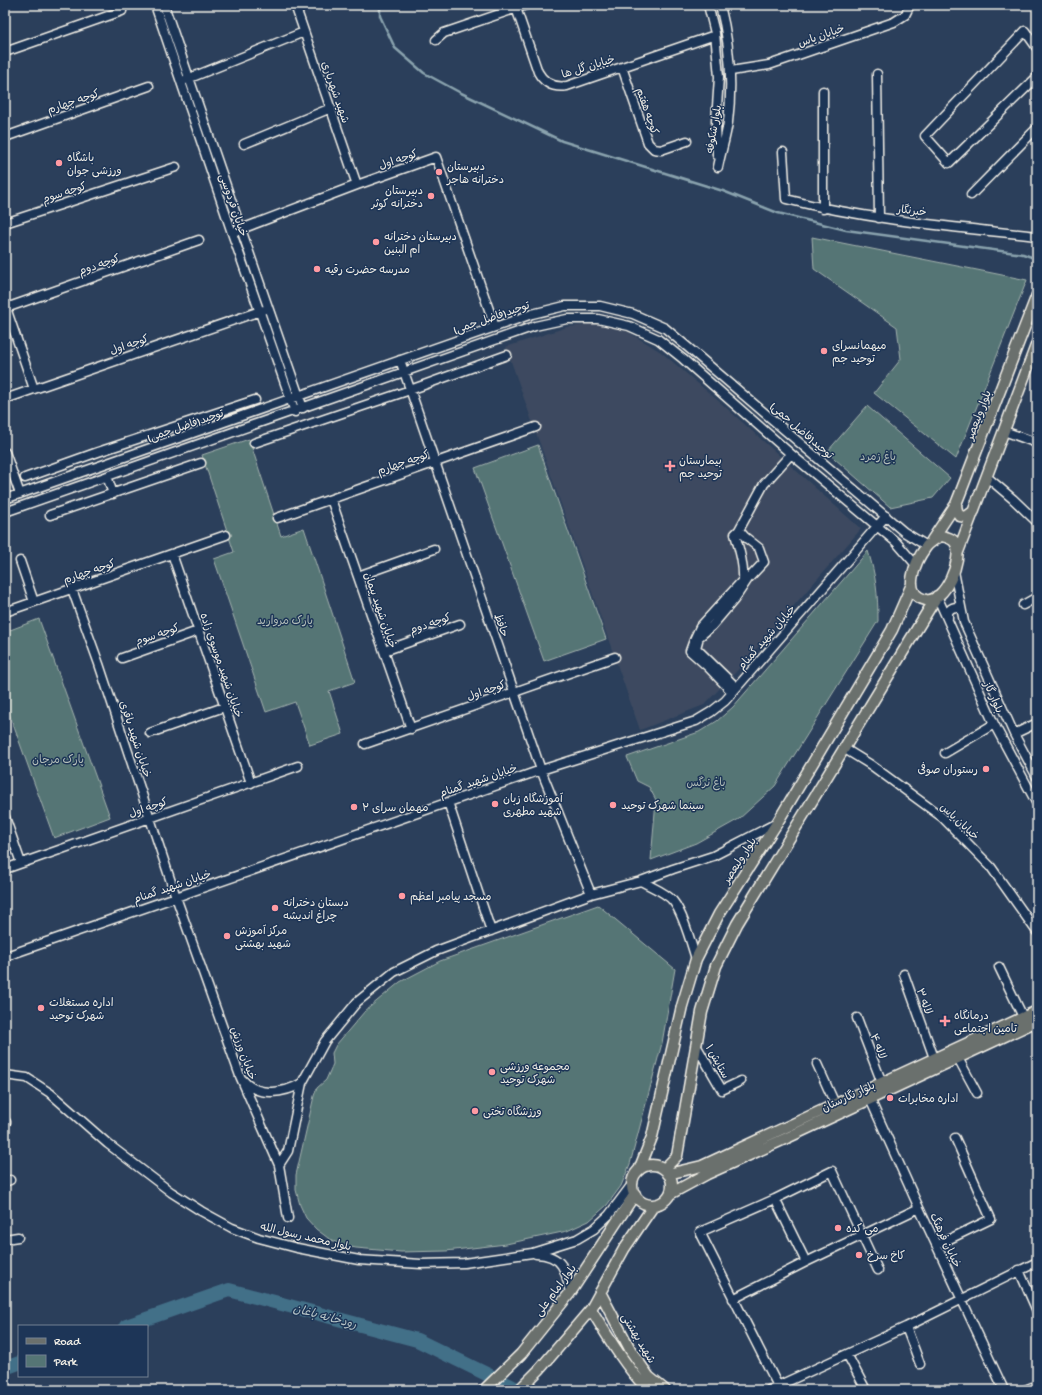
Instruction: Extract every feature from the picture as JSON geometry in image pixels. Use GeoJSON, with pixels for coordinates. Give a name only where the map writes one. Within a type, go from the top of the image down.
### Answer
{"type":"FeatureCollection","features":[{"type":"Feature","properties":{"kind":"main road","name":"بلوار ولیعصر"},"geometry":{"type":"LineString","coordinates":[[639,1170],[652,1137],[682,1006],[696,959],[719,914],[777,823],[892,630],[912,584],[916,565],[956,504],[1037,295]]}},
{"type":"Feature","properties":{"kind":"main road"},"geometry":{"type":"LineString","coordinates":[[666,1172],[677,1156],[702,1012],[716,966],[737,924],[938,596],[950,581],[958,552],[986,477],[1035,357],[1037,342]]}},
{"type":"Feature","properties":{"kind":"main road"},"geometry":{"type":"LineString","coordinates":[[956,504],[956,512],[960,516],[966,517],[974,511]]}},
{"type":"Feature","properties":{"kind":"main road"},"geometry":{"type":"LineString","coordinates":[[930,543],[941,536],[949,537],[956,543],[958,552]]}},
{"type":"Feature","properties":{"kind":"main road"},"geometry":{"type":"LineString","coordinates":[[912,584],[914,593],[921,599],[929,600],[938,596]]}},
{"type":"Feature","properties":{"kind":"main road","name":"بلوار نگارستان"},"geometry":{"type":"LineString","coordinates":[[666,1172],[702,1166],[1037,1011]]}},
{"type":"Feature","properties":{"kind":"main road","name":"بلوار نگارستان"},"geometry":{"type":"LineString","coordinates":[[670,1194],[707,1174],[1037,1021]]}},
{"type":"Feature","properties":{"kind":"main road"},"geometry":{"type":"LineString","coordinates":[[649,1166],[654,1166],[666,1172],[670,1177],[672,1186],[670,1194],[666,1199],[654,1205],[643,1202],[635,1194],[633,1183],[639,1170],[649,1166]]}},
{"type":"Feature","properties":{"kind":"main road","name":"بلوار امام علی"},"geometry":{"type":"LineString","coordinates":[[484,1390],[521,1354],[570,1293],[635,1194]]}},
{"type":"Feature","properties":{"kind":"main road"},"geometry":{"type":"LineString","coordinates":[[518,1390],[539,1370],[591,1309],[624,1249],[654,1205]]}},
{"type":"Feature","properties":{"kind":"main road","name":"شهید بهشتی"},"geometry":{"type":"LineString","coordinates":[[600,1292],[631,1351],[649,1377],[666,1390]]}},
{"type":"Feature","properties":{"kind":"main road","name":"شهید بهشتی"},"geometry":{"type":"LineString","coordinates":[[591,1309],[619,1353],[648,1390]]}},
{"type":"Feature","properties":{"kind":"street","name":"خیابان فردوسی"},"geometry":{"type":"LineString","coordinates":[[154,5],[295,412]]}},
{"type":"Feature","properties":{"kind":"street","name":"خیابان فردوسی"},"geometry":{"type":"LineString","coordinates":[[164,5],[304,408]]}},
{"type":"Feature","properties":{"kind":"street","name":"شهید شهریاری"},"geometry":{"type":"LineString","coordinates":[[295,5],[357,185]]}},
{"type":"Feature","properties":{"kind":"street"},"geometry":{"type":"LineString","coordinates":[[436,40],[444,33],[516,7],[526,5]]}},
{"type":"Feature","properties":{"kind":"street","name":"بلوار شکوفه"},"geometry":{"type":"LineString","coordinates":[[708,5],[715,35],[719,77],[716,121],[718,167],[728,122],[730,71],[727,31],[720,5]]}},
{"type":"Feature","properties":{"kind":"street","name":"خیابان یاس"},"geometry":{"type":"LineString","coordinates":[[730,71],[769,65],[894,22],[905,15],[910,5]]}},
{"type":"Feature","properties":{"kind":"street","name":"خیابان گل ها"},"geometry":{"type":"LineString","coordinates":[[516,7],[538,72],[541,77],[550,84],[561,87],[715,35]]}},
{"type":"Feature","properties":{"kind":"street"},"geometry":{"type":"LineString","coordinates":[[5,52],[122,11]]}},
{"type":"Feature","properties":{"kind":"street"},"geometry":{"type":"LineString","coordinates":[[1037,48],[1025,31],[926,136],[949,163],[1037,77]]}},
{"type":"Feature","properties":{"kind":"street"},"geometry":{"type":"LineString","coordinates":[[180,82],[304,32]]}},
{"type":"Feature","properties":{"kind":"street","name":"کوچه هفتم"},"geometry":{"type":"LineString","coordinates":[[622,67],[648,144],[654,149],[662,150],[687,141]]}},
{"type":"Feature","properties":{"kind":"street"},"geometry":{"type":"LineString","coordinates":[[877,74],[879,218]]}},
{"type":"Feature","properties":{"kind":"street","name":"کوچه چهارم"},"geometry":{"type":"LineString","coordinates":[[5,137],[149,86]]}},
{"type":"Feature","properties":{"kind":"street"},"geometry":{"type":"LineString","coordinates":[[823,91],[824,208]]}},
{"type":"Feature","properties":{"kind":"street"},"geometry":{"type":"LineString","coordinates":[[244,144],[331,108]]}},
{"type":"Feature","properties":{"kind":"street"},"geometry":{"type":"LineString","coordinates":[[971,195],[1037,128]]}},
{"type":"Feature","properties":{"kind":"street","name":"خبرنگار"},"geometry":{"type":"LineString","coordinates":[[783,152],[786,199],[824,208],[879,218],[1037,236]]}},
{"type":"Feature","properties":{"kind":"street","name":"کوچه اول"},"geometry":{"type":"LineString","coordinates":[[232,233],[357,185],[436,158],[495,327]]}},
{"type":"Feature","properties":{"kind":"street","name":"کوچه سوم"},"geometry":{"type":"LineString","coordinates":[[5,223],[176,167]]}},
{"type":"Feature","properties":{"kind":"street","name":"کوچه دوم"},"geometry":{"type":"LineString","coordinates":[[6,307],[199,240]]}},
{"type":"Feature","properties":{"kind":"street","name":"توحید(فاضل جمی)"},"geometry":{"type":"LineString","coordinates":[[5,499],[532,314],[565,306],[600,306],[633,314],[664,328],[904,532],[930,543]]}},
{"type":"Feature","properties":{"kind":"street"},"geometry":{"type":"LineString","coordinates":[[6,307],[34,389]]}},
{"type":"Feature","properties":{"kind":"street","name":"کوچه اول"},"geometry":{"type":"LineString","coordinates":[[5,399],[269,308]]}},
{"type":"Feature","properties":{"kind":"street","name":"توحید(فاضل جمی)"},"geometry":{"type":"LineString","coordinates":[[5,512],[295,412],[535,326],[566,319],[598,319],[629,326],[658,339],[896,542],[916,565]]}},
{"type":"Feature","properties":{"kind":"street"},"geometry":{"type":"LineString","coordinates":[[254,443],[507,355]]}},
{"type":"Feature","properties":{"kind":"street","name":"حافظ"},"geometry":{"type":"LineString","coordinates":[[400,360],[541,770],[591,894]]}},
{"type":"Feature","properties":{"kind":"street"},"geometry":{"type":"LineString","coordinates":[[25,478],[255,400]]}},
{"type":"Feature","properties":{"kind":"street"},"geometry":{"type":"LineString","coordinates":[[760,426],[769,416]]}},
{"type":"Feature","properties":{"kind":"street","name":"کوچه چهارم"},"geometry":{"type":"LineString","coordinates":[[277,518],[536,427]]}},
{"type":"Feature","properties":{"kind":"street"},"geometry":{"type":"LineString","coordinates":[[1004,431],[1037,444]]}},
{"type":"Feature","properties":{"kind":"street"},"geometry":{"type":"LineString","coordinates":[[5,452],[20,494]]}},
{"type":"Feature","properties":{"kind":"street"},"geometry":{"type":"LineString","coordinates":[[98,452],[102,465]]}},
{"type":"Feature","properties":{"kind":"street"},"geometry":{"type":"LineString","coordinates":[[734,690],[690,651],[700,627],[743,580],[737,532],[764,484],[792,454]]}},
{"type":"Feature","properties":{"kind":"street"},"geometry":{"type":"LineString","coordinates":[[50,515],[201,463]]}},
{"type":"Feature","properties":{"kind":"street"},"geometry":{"type":"LineString","coordinates":[[107,476],[113,494]]}},
{"type":"Feature","properties":{"kind":"street"},"geometry":{"type":"LineString","coordinates":[[986,477],[1013,499],[1037,522]]}},
{"type":"Feature","properties":{"kind":"street","name":"خیابان شهید پیمان"},"geometry":{"type":"LineString","coordinates":[[331,499],[410,729]]}},
{"type":"Feature","properties":{"kind":"street","name":"خیابان شهید گمنام"},"geometry":{"type":"LineString","coordinates":[[5,958],[12,954],[176,896],[541,770],[696,721],[725,701],[886,516]]}},
{"type":"Feature","properties":{"kind":"street"},"geometry":{"type":"LineString","coordinates":[[734,690],[696,648],[699,637],[712,626],[734,600],[748,579],[764,562],[759,548],[737,532]]}},
{"type":"Feature","properties":{"kind":"street","name":"کوچه چهارم"},"geometry":{"type":"LineString","coordinates":[[5,612],[226,535]]}},
{"type":"Feature","properties":{"kind":"street"},"geometry":{"type":"LineString","coordinates":[[358,576],[434,549]]}},
{"type":"Feature","properties":{"kind":"street","name":"خیابان شهید موسوی زاده"},"geometry":{"type":"LineString","coordinates":[[172,554],[251,783]]}},
{"type":"Feature","properties":{"kind":"street"},"geometry":{"type":"LineString","coordinates":[[20,561],[34,602]]}},
{"type":"Feature","properties":{"kind":"street","name":"بلوار گاز"},"geometry":{"type":"LineString","coordinates":[[954,571],[964,622],[1014,734],[1037,777]]}},
{"type":"Feature","properties":{"kind":"street","name":"خیابان شهید باقری"},"geometry":{"type":"LineString","coordinates":[[72,589],[99,664],[176,896]]}},
{"type":"Feature","properties":{"kind":"street","name":"بلوار گاز"},"geometry":{"type":"LineString","coordinates":[[938,596],[994,724],[1037,804]]}},
{"type":"Feature","properties":{"kind":"street"},"geometry":{"type":"LineString","coordinates":[[1023,605],[1037,597]]}},
{"type":"Feature","properties":{"kind":"street"},"geometry":{"type":"LineString","coordinates":[[948,618],[948,612],[953,607],[962,610]]}},
{"type":"Feature","properties":{"kind":"street","name":"کوچه دوم"},"geometry":{"type":"LineString","coordinates":[[384,651],[460,624]]}},
{"type":"Feature","properties":{"kind":"street","name":"کوچه سوم"},"geometry":{"type":"LineString","coordinates":[[122,658],[198,631]]}},
{"type":"Feature","properties":{"kind":"street","name":"کوچه اول"},"geometry":{"type":"LineString","coordinates":[[365,744],[615,657]]}},
{"type":"Feature","properties":{"kind":"street"},"geometry":{"type":"LineString","coordinates":[[150,733],[224,707]]}},
{"type":"Feature","properties":{"kind":"street"},"geometry":{"type":"LineString","coordinates":[[1014,734],[1037,723]]}},
{"type":"Feature","properties":{"kind":"street"},"geometry":{"type":"LineString","coordinates":[[945,753],[994,724]]}},
{"type":"Feature","properties":{"kind":"street","name":"خیابان یاس"},"geometry":{"type":"LineString","coordinates":[[845,749],[871,765],[942,817],[991,867],[1037,932]]}},
{"type":"Feature","properties":{"kind":"street","name":"کوچه اول"},"geometry":{"type":"LineString","coordinates":[[5,869],[298,766]]}},
{"type":"Feature","properties":{"kind":"street"},"geometry":{"type":"LineString","coordinates":[[448,802],[491,931]]}},
{"type":"Feature","properties":{"kind":"street"},"geometry":{"type":"LineString","coordinates":[[5,817],[21,863]]}},
{"type":"Feature","properties":{"kind":"street"},"geometry":{"type":"LineString","coordinates":[[279,1165],[288,1151],[302,1083],[325,1041],[357,1002],[394,972],[436,951],[591,894],[641,881],[713,856],[777,823]]}},
{"type":"Feature","properties":{"kind":"street"},"geometry":{"type":"LineString","coordinates":[[641,881],[673,901],[680,912],[696,959]]}},
{"type":"Feature","properties":{"kind":"street","name":"خیابان ورزش"},"geometry":{"type":"LineString","coordinates":[[176,896],[240,1076],[279,1165],[288,1218]]}},
{"type":"Feature","properties":{"kind":"street"},"geometry":{"type":"LineString","coordinates":[[999,967],[1024,1017]]}},
{"type":"Feature","properties":{"kind":"street","name":"لاله ۳"},"geometry":{"type":"LineString","coordinates":[[904,974],[934,1058]]}},
{"type":"Feature","properties":{"kind":"street","name":"لاله ۴"},"geometry":{"type":"LineString","coordinates":[[857,1018],[882,1082]]}},
{"type":"Feature","properties":{"kind":"street","name":"ستایش ۱"},"geometry":{"type":"LineString","coordinates":[[696,1045],[722,1090],[741,1081]]}},
{"type":"Feature","properties":{"kind":"street"},"geometry":{"type":"LineString","coordinates":[[958,1058],[978,1093]]}},
{"type":"Feature","properties":{"kind":"street"},"geometry":{"type":"LineString","coordinates":[[817,1064],[835,1104]]}},
{"type":"Feature","properties":{"kind":"street","name":"بلوار محمد رسول الله"},"geometry":{"type":"LineString","coordinates":[[5,1075],[27,1078],[50,1093],[108,1144],[171,1192],[201,1212],[232,1228],[259,1238],[297,1248],[359,1260],[391,1263],[464,1263],[532,1253]]}},
{"type":"Feature","properties":{"kind":"street"},"geometry":{"type":"LineString","coordinates":[[240,1076],[246,1084],[264,1092],[284,1091],[302,1083]]}},
{"type":"Feature","properties":{"kind":"street","name":"خیابان فرهنگ"},"geometry":{"type":"LineString","coordinates":[[870,1099],[1004,1390]]}},
{"type":"Feature","properties":{"kind":"street"},"geometry":{"type":"LineString","coordinates":[[937,1245],[991,1218],[955,1138]]}},
{"type":"Feature","properties":{"kind":"street"},"geometry":{"type":"LineString","coordinates":[[779,1388],[700,1232],[775,1199],[832,1171],[878,1270]]}},
{"type":"Feature","properties":{"kind":"street"},"geometry":{"type":"LineString","coordinates":[[532,1253],[577,1239],[594,1229],[609,1214],[633,1183]]}},
{"type":"Feature","properties":{"kind":"street"},"geometry":{"type":"LineString","coordinates":[[775,1199],[806,1262]]}},
{"type":"Feature","properties":{"kind":"street"},"geometry":{"type":"LineString","coordinates":[[733,1299],[919,1208]]}},
{"type":"Feature","properties":{"kind":"street"},"geometry":{"type":"LineString","coordinates":[[5,1239],[18,1237]]}},
{"type":"Feature","properties":{"kind":"street"},"geometry":{"type":"LineString","coordinates":[[532,1253],[548,1254],[560,1263],[566,1272],[570,1293]]}},
{"type":"Feature","properties":{"kind":"street"},"geometry":{"type":"LineString","coordinates":[[769,1390],[779,1388],[1037,1262]]}},
{"type":"Feature","properties":{"kind":"street"},"geometry":{"type":"LineString","coordinates":[[1019,1270],[1037,1311]]}},
{"type":"Feature","properties":{"kind":"street"},"geometry":{"type":"LineString","coordinates":[[906,1327],[920,1364]]}},
{"type":"Feature","properties":{"kind":"street"},"geometry":{"type":"LineString","coordinates":[[847,1354],[865,1388]]}},
{"type":"Feature","properties":{"kind":"street"},"geometry":{"type":"LineString","coordinates":[[1025,1390],[1037,1384]]}},
{"type":"Feature","properties":{"kind":"shaded area","name":"بیمارستان توحید جم"},"geometry":{"type":"Polygon","coordinates":[[[612,322],[661,352],[722,404],[861,529],[735,673],[704,705],[640,730],[506,347],[567,327],[612,322]]]}},
{"type":"Feature","properties":{"kind":"green space"},"geometry":{"type":"Polygon","coordinates":[[[812,237],[1027,280],[956,459],[874,393],[901,359],[897,327],[814,269],[812,237]]]}},
{"type":"Feature","properties":{"kind":"green space","name":"باغ زمرد"},"geometry":{"type":"Polygon","coordinates":[[[867,406],[950,478],[933,498],[890,507],[827,452],[867,406]]]}},
{"type":"Feature","properties":{"kind":"green space","name":"پارک مروارید"},"geometry":{"type":"Polygon","coordinates":[[[249,439],[281,536],[304,528],[355,682],[329,691],[343,734],[310,745],[295,702],[266,712],[214,559],[234,552],[202,455],[249,439]]]}},
{"type":"Feature","properties":{"kind":"green space"},"geometry":{"type":"Polygon","coordinates":[[[538,445],[606,639],[544,661],[475,468],[538,445]]]}},
{"type":"Feature","properties":{"kind":"green space","name":"باغ نرگس"},"geometry":{"type":"Polygon","coordinates":[[[868,551],[876,585],[878,621],[775,786],[739,819],[696,843],[651,860],[656,800],[649,787],[637,781],[627,757],[699,732],[717,721],[733,707],[868,551]]]}},
{"type":"Feature","properties":{"kind":"green space","name":"پارک مرجان"},"geometry":{"type":"Polygon","coordinates":[[[39,619],[110,817],[54,838],[5,702],[5,632],[39,619]]]}},
{"type":"Feature","properties":{"kind":"green space","name":"مجموعه ورزشی شهرک توحید"},"geometry":{"type":"Polygon","coordinates":[[[598,905],[675,969],[662,1043],[630,1164],[621,1186],[607,1205],[589,1221],[567,1231],[506,1244],[446,1251],[401,1252],[356,1248],[341,1245],[316,1229],[306,1218],[300,1205],[296,1190],[296,1175],[317,1088],[326,1080],[333,1064],[332,1053],[336,1045],[365,1011],[400,982],[440,961],[598,905]]]}},
{"type":"Feature","properties":{"kind":"waterway"},"geometry":{"type":"LineString","coordinates":[[380,5],[380,16],[395,48],[424,73],[459,92],[562,141],[723,191],[778,213],[846,230],[1023,254],[1037,259]]}},
{"type":"Feature","properties":{"kind":"waterway","name":"رودخانه باغان"},"geometry":{"type":"LineString","coordinates":[[129,1325],[229,1290],[417,1340],[519,1390]]}},
{"type":"Feature","properties":{"kind":"waterway","name":"رودخانه باغان"},"geometry":{"type":"LineString","coordinates":[[5,1368],[18,1363]]}},
{"type":"Feature","properties":{"kind":"place","name":"باشگاه ورزشی جوان"},"geometry":{"type":"Point","coordinates":[59,163]}},
{"type":"Feature","properties":{"kind":"place","name":"دبیرستان دخترانه هاجر"},"geometry":{"type":"Point","coordinates":[439,172]}},
{"type":"Feature","properties":{"kind":"place","name":"دبیرستان دخترانه کوثر"},"geometry":{"type":"Point","coordinates":[431,196]}},
{"type":"Feature","properties":{"kind":"place","name":"دبیرستان دخترانه ام البنین"},"geometry":{"type":"Point","coordinates":[376,242]}},
{"type":"Feature","properties":{"kind":"place","name":"مدرسه حضرت رقیه"},"geometry":{"type":"Point","coordinates":[317,269]}},
{"type":"Feature","properties":{"kind":"place","name":"میهمانسرای توحید جم"},"geometry":{"type":"Point","coordinates":[824,351]}},
{"type":"Feature","properties":{"kind":"place","name":"بیمارستان توحید جم"},"geometry":{"type":"Point","coordinates":[670,466]}},
{"type":"Feature","properties":{"kind":"place","name":"رستوران صوفی"},"geometry":{"type":"Point","coordinates":[986,769]}},
{"type":"Feature","properties":{"kind":"place","name":"آموزشگاه زبان شهید مطهری"},"geometry":{"type":"Point","coordinates":[495,804]}},
{"type":"Feature","properties":{"kind":"place","name":"سینما شهرک توحید"},"geometry":{"type":"Point","coordinates":[613,805]}},
{"type":"Feature","properties":{"kind":"place","name":"مهمان سرای ۲"},"geometry":{"type":"Point","coordinates":[354,807]}},
{"type":"Feature","properties":{"kind":"place","name":"مسجد پیامبر اعظم"},"geometry":{"type":"Point","coordinates":[402,896]}},
{"type":"Feature","properties":{"kind":"place","name":"دبستان دخترانه چراغ اندیشه"},"geometry":{"type":"Point","coordinates":[275,908]}},
{"type":"Feature","properties":{"kind":"place","name":"مرکز آموزش شهید بهشتی"},"geometry":{"type":"Point","coordinates":[227,936]}},
{"type":"Feature","properties":{"kind":"place","name":"اداره مستغلات شهرک توحید"},"geometry":{"type":"Point","coordinates":[41,1008]}},
{"type":"Feature","properties":{"kind":"place","name":"درمانگاه تامین اجتماعی"},"geometry":{"type":"Point","coordinates":[945,1021]}},
{"type":"Feature","properties":{"kind":"place","name":"مجموعه ورزشی شهرک توحید"},"geometry":{"type":"Point","coordinates":[492,1072]}},
{"type":"Feature","properties":{"kind":"place","name":"اداره مخابرات"},"geometry":{"type":"Point","coordinates":[890,1098]}},
{"type":"Feature","properties":{"kind":"place","name":"ورزشگاه تختی"},"geometry":{"type":"Point","coordinates":[475,1111]}},
{"type":"Feature","properties":{"kind":"place","name":"می کده"},"geometry":{"type":"Point","coordinates":[838,1228]}},
{"type":"Feature","properties":{"kind":"place","name":"کاخ سرخ"},"geometry":{"type":"Point","coordinates":[859,1255]}}]}
